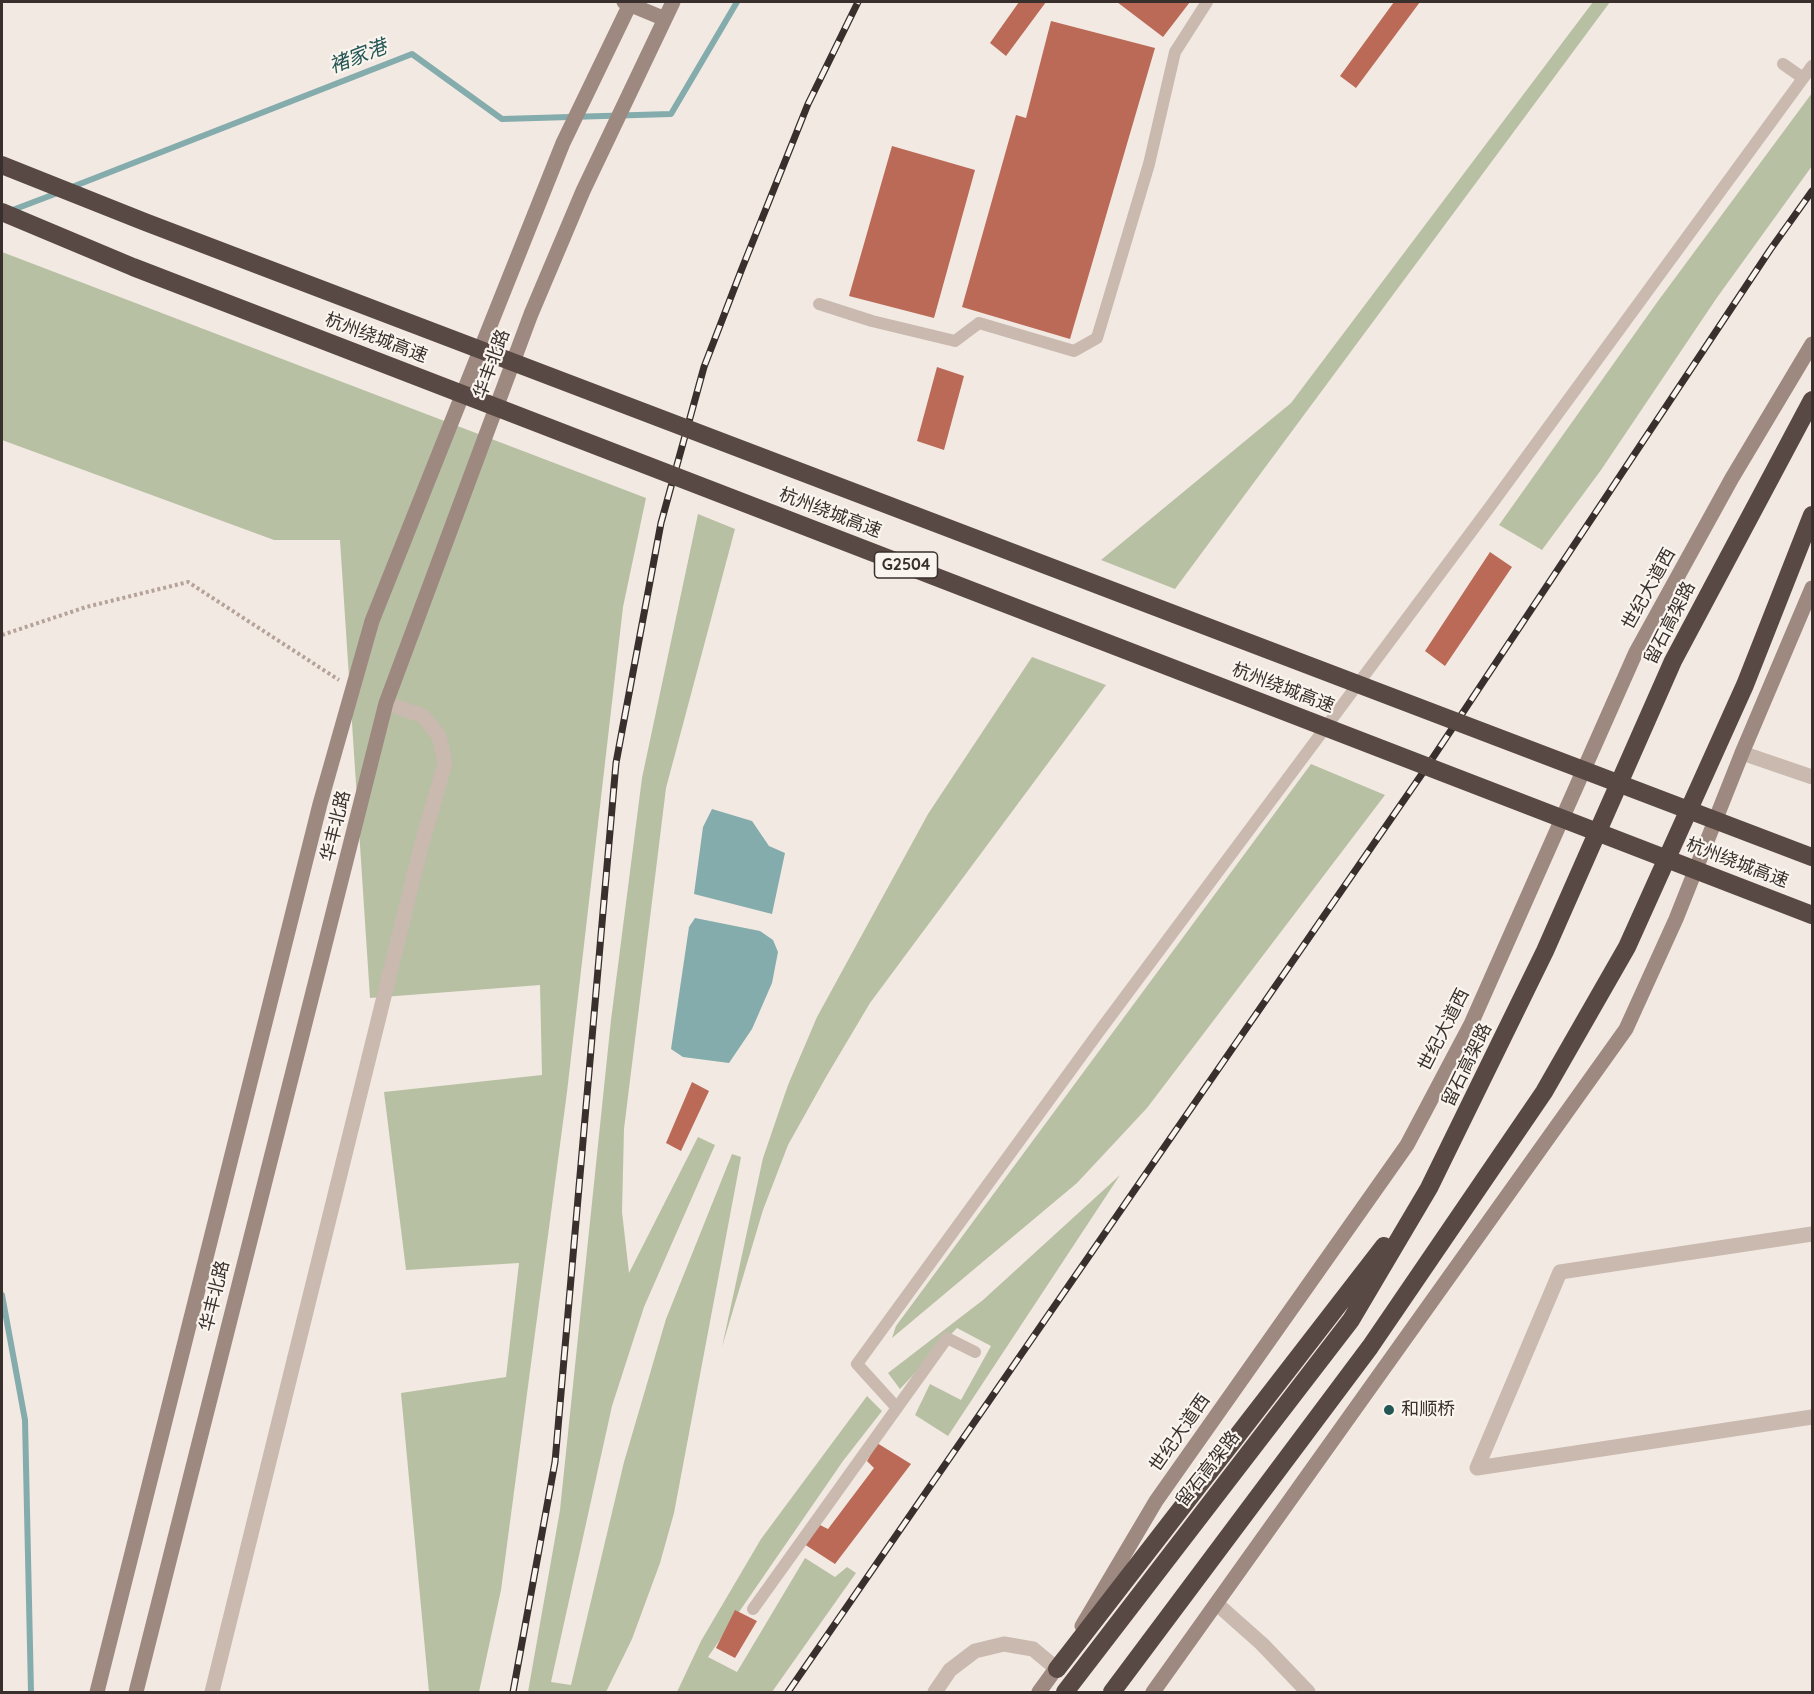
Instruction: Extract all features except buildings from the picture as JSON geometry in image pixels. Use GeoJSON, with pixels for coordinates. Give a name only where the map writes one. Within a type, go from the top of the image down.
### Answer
{"type":"FeatureCollection","features":[{"type":"Feature","properties":{"kind":"highway","name":"杭州绕城高速"},"geometry":{"type":"LineString","coordinates":[[2,165],[167,231],[1812,857]]}},
{"type":"Feature","properties":{"kind":"highway","name":"杭州绕城高速"},"geometry":{"type":"LineString","coordinates":[[2,212],[133,267],[1812,915]]}},
{"type":"Feature","properties":{"kind":"highway","name":"留石高架路"},"geometry":{"type":"LineString","coordinates":[[1065,1692],[1351,1320],[1429,1188],[1545,951],[1673,661],[1812,400]]}},
{"type":"Feature","properties":{"kind":"highway"},"geometry":{"type":"LineString","coordinates":[[1112,1692],[1370,1347],[1544,1092],[1627,947],[1745,684],[1812,515]]}},
{"type":"Feature","properties":{"kind":"highway"},"geometry":{"type":"LineString","coordinates":[[1057,1669],[1429,1188]]}},
{"type":"Feature","properties":{"kind":"main road","name":"华丰北路"},"geometry":{"type":"LineString","coordinates":[[97,1692],[317,816],[372,621],[563,143],[628,2]]}},
{"type":"Feature","properties":{"kind":"main road"},"geometry":{"type":"LineString","coordinates":[[628,2],[665,19]]}},
{"type":"Feature","properties":{"kind":"main road","name":"华丰北路"},"geometry":{"type":"LineString","coordinates":[[136,1692],[386,703],[531,314],[605,144],[673,2]]}},
{"type":"Feature","properties":{"kind":"main road","name":"世纪大道西"},"geometry":{"type":"LineString","coordinates":[[1039,1692],[1057,1669],[1156,1501],[1407,1145],[1471,1024],[1636,652],[1732,478],[1812,344]]}},
{"type":"Feature","properties":{"kind":"main road"},"geometry":{"type":"LineString","coordinates":[[1153,1692],[1626,1029],[1676,919],[1742,753],[1812,588]]}},
{"type":"Feature","properties":{"kind":"street"},"geometry":{"type":"LineString","coordinates":[[212,1692],[422,843],[445,763],[439,736],[423,716],[386,703]]}},
{"type":"Feature","properties":{"kind":"street"},"geometry":{"type":"LineString","coordinates":[[1742,753],[1812,777]]}},
{"type":"Feature","properties":{"kind":"street"},"geometry":{"type":"LineString","coordinates":[[1812,1234],[1560,1272],[1477,1468],[1812,1417]]}},
{"type":"Feature","properties":{"kind":"street"},"geometry":{"type":"LineString","coordinates":[[1217,1604],[1262,1644],[1308,1692]]}},
{"type":"Feature","properties":{"kind":"street"},"geometry":{"type":"LineString","coordinates":[[935,1692],[950,1670],[975,1651],[1004,1644],[1033,1649],[1057,1669]]}},
{"type":"Feature","properties":{"kind":"lane"},"geometry":{"type":"LineString","coordinates":[[819,304],[872,321],[955,341],[979,323],[1074,351],[1097,338],[1149,164],[1175,52],[1207,2]]}},
{"type":"Feature","properties":{"kind":"lane"},"geometry":{"type":"LineString","coordinates":[[1783,64],[1803,78]]}},
{"type":"Feature","properties":{"kind":"lane"},"geometry":{"type":"LineString","coordinates":[[897,1408],[857,1364],[1098,1033],[1489,508],[1812,66]]}},
{"type":"Feature","properties":{"kind":"lane"},"geometry":{"type":"LineString","coordinates":[[753,1609],[947,1338],[975,1352]]}},
{"type":"Feature","properties":{"kind":"path"},"geometry":{"type":"LineString","coordinates":[[2,635],[86,608],[188,582],[353,689]]}},
{"type":"Feature","properties":{"kind":"green space"},"geometry":{"type":"Polygon","coordinates":[[[1593,2],[1610,2],[1175,589],[1101,560],[1291,403],[1593,2]]]}},
{"type":"Feature","properties":{"kind":"green space"},"geometry":{"type":"Polygon","coordinates":[[[1812,93],[1812,166],[1716,299],[1601,470],[1542,550],[1499,525],[1658,301],[1812,93]]]}},
{"type":"Feature","properties":{"kind":"green space"},"geometry":{"type":"Polygon","coordinates":[[[2,252],[646,498],[623,607],[567,1092],[501,1590],[479,1692],[429,1692],[401,1393],[506,1377],[519,1263],[406,1270],[384,1092],[542,1075],[540,985],[370,998],[340,540],[274,540],[2,440],[2,252]]]}},
{"type":"Feature","properties":{"kind":"green space"},"geometry":{"type":"Polygon","coordinates":[[[698,514],[735,529],[666,788],[624,1129],[622,1212],[629,1273],[698,1137],[715,1145],[644,1307],[612,1406],[551,1682],[571,1685],[624,1462],[666,1319],[732,1154],[741,1157],[674,1513],[660,1563],[632,1639],[606,1692],[528,1692],[560,1510],[611,1020],[642,778],[698,514]]]}},
{"type":"Feature","properties":{"kind":"green space"},"geometry":{"type":"Polygon","coordinates":[[[1032,657],[1106,685],[870,1003],[826,1077],[788,1145],[763,1210],[722,1347],[763,1158],[788,1085],[817,1017],[928,814],[1032,657]]]}},
{"type":"Feature","properties":{"kind":"green space"},"geometry":{"type":"Polygon","coordinates":[[[1311,764],[1385,795],[1147,1108],[1077,1183],[892,1338],[896,1326],[1311,764]]]}},
{"type":"Feature","properties":{"kind":"green space"},"geometry":{"type":"Polygon","coordinates":[[[1120,1175],[948,1436],[915,1415],[930,1384],[961,1400],[991,1346],[957,1328],[900,1389],[888,1373],[983,1300],[1120,1175]]]}},
{"type":"Feature","properties":{"kind":"green space"},"geometry":{"type":"Polygon","coordinates":[[[867,1396],[882,1411],[843,1461],[708,1657],[737,1672],[805,1558],[835,1577],[847,1567],[856,1573],[772,1692],[677,1692],[701,1641],[761,1539],[867,1396]]]}},
{"type":"Feature","properties":{"kind":"water"},"geometry":{"type":"Polygon","coordinates":[[[712,809],[752,821],[769,846],[785,853],[772,914],[694,894],[703,827],[712,809]]]}},
{"type":"Feature","properties":{"kind":"water"},"geometry":{"type":"Polygon","coordinates":[[[695,918],[760,931],[773,940],[778,952],[772,983],[752,1029],[729,1063],[683,1057],[671,1049],[689,927],[695,918]]]}},
{"type":"Feature","properties":{"kind":"waterway","name":"褚家港"},"geometry":{"type":"LineString","coordinates":[[72,187],[412,54],[502,119],[671,114],[737,2]]}},
{"type":"Feature","properties":{"kind":"waterway","name":"褚家港"},"geometry":{"type":"LineString","coordinates":[[10,211],[60,192]]}},
{"type":"Feature","properties":{"kind":"waterway"},"geometry":{"type":"LineString","coordinates":[[2,1295],[25,1420],[31,1692]]}},
{"type":"Feature","properties":{"kind":"railway"},"geometry":{"type":"LineString","coordinates":[[513,1692],[555,1462],[616,763],[661,523],[704,367],[808,104],[858,2]]}},
{"type":"Feature","properties":{"kind":"railway"},"geometry":{"type":"LineString","coordinates":[[788,1692],[1424,771],[1770,250],[1812,191]]}},
{"type":"Feature","properties":{"kind":"place","name":"和顺桥"},"geometry":{"type":"Point","coordinates":[1389,1410]}}]}
